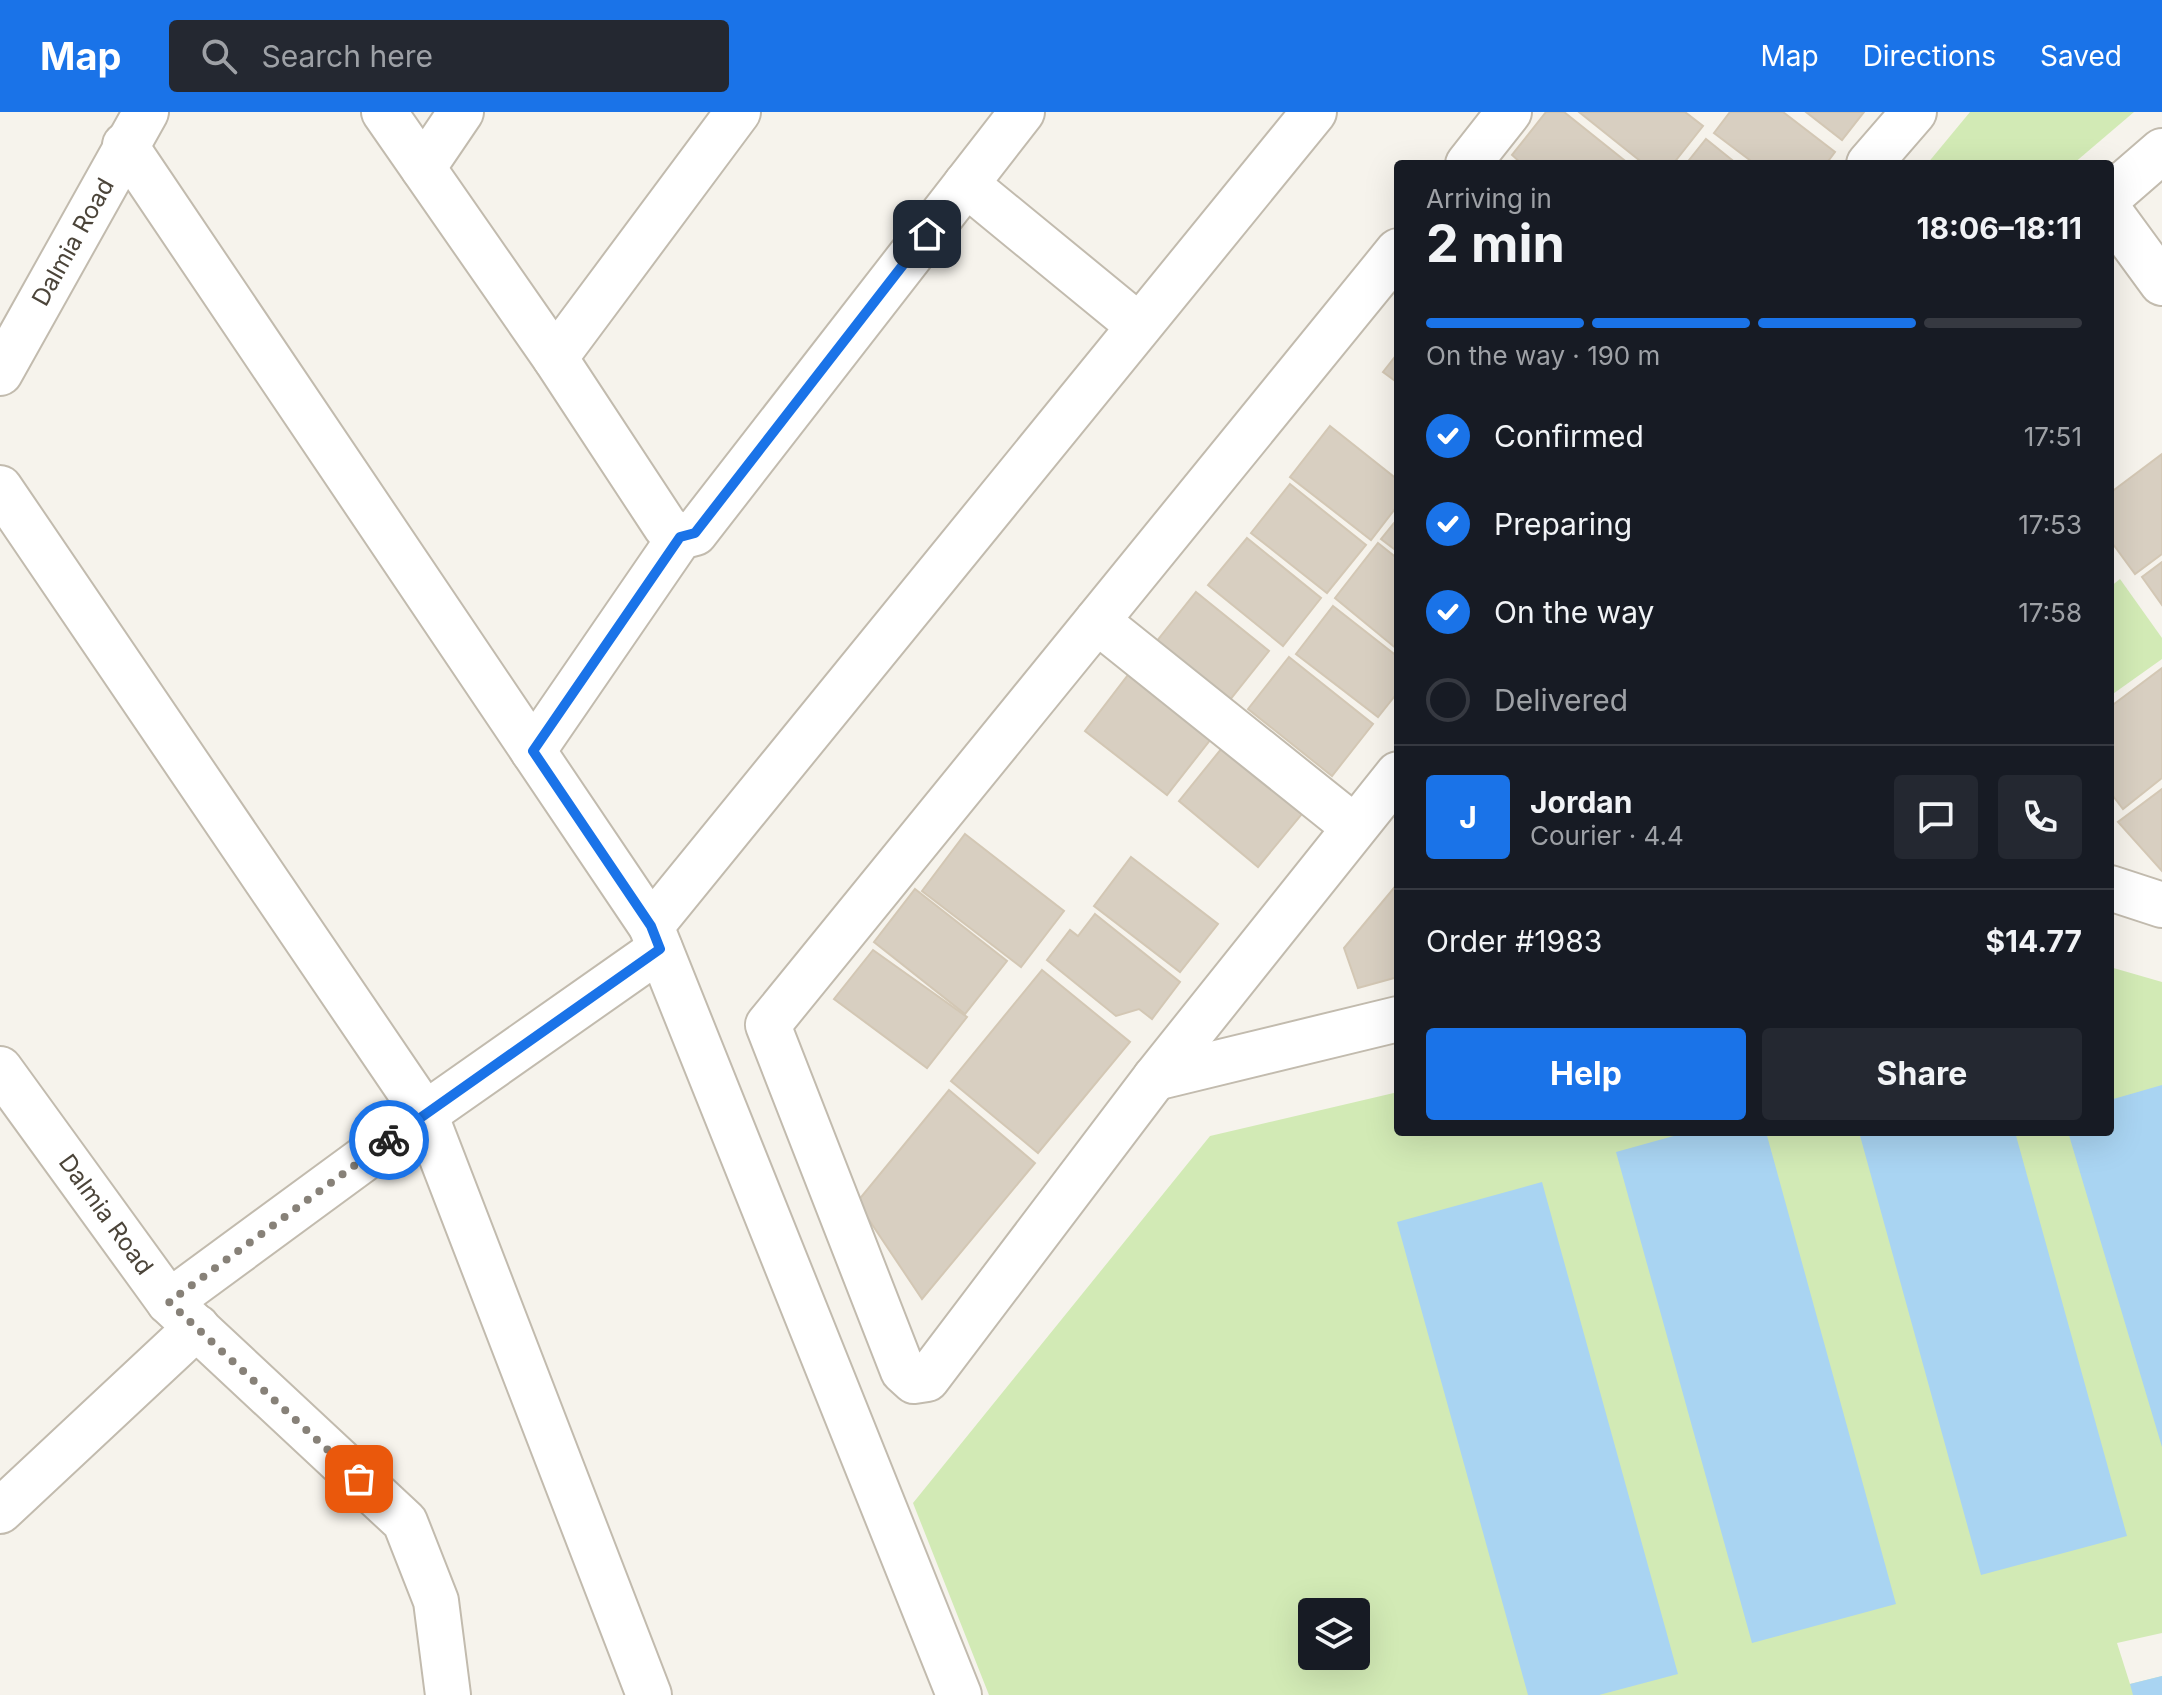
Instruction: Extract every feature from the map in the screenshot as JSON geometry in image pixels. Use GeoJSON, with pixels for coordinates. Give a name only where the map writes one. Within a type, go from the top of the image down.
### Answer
{"type":"FeatureCollection","features":[{"type":"Feature","properties":{"kind":"street"},"geometry":{"type":"LineString","coordinates":[[384,112],[555,358],[666,527],[680,537]]}},
{"type":"Feature","properties":{"kind":"street"},"geometry":{"type":"LineString","coordinates":[[423,168],[461,112]]}},
{"type":"Feature","properties":{"kind":"street"},"geometry":{"type":"LineString","coordinates":[[555,358],[738,112]]}},
{"type":"Feature","properties":{"kind":"street"},"geometry":{"type":"LineString","coordinates":[[533,751],[680,537],[695,533],[1022,112]]}},
{"type":"Feature","properties":{"kind":"street"},"geometry":{"type":"LineString","coordinates":[[0,1511],[183,1314],[425,1114],[656,938],[1139,326],[1314,112]]}},
{"type":"Feature","properties":{"kind":"street"},"geometry":{"type":"LineString","coordinates":[[1479,160],[1509,112]]}},
{"type":"Feature","properties":{"kind":"street"},"geometry":{"type":"LineString","coordinates":[[1872,160],[1914,112]]}},
{"type":"Feature","properties":{"kind":"street"},"geometry":{"type":"LineString","coordinates":[[136,129],[656,938],[959,1695]]}},
{"type":"Feature","properties":{"kind":"street","name":"Dalmia Road"},"geometry":{"type":"LineString","coordinates":[[0,373],[136,129]]}},
{"type":"Feature","properties":{"kind":"street"},"geometry":{"type":"LineString","coordinates":[[2114,193],[2162,151]]}},
{"type":"Feature","properties":{"kind":"street"},"geometry":{"type":"LineString","coordinates":[[966,184],[1139,326]]}},
{"type":"Feature","properties":{"kind":"street"},"geometry":{"type":"LineString","coordinates":[[2114,217],[2162,283]]}},
{"type":"Feature","properties":{"kind":"street"},"geometry":{"type":"LineString","coordinates":[[1394,256],[768,1025],[903,1371],[914,1381],[927,1379],[1155,1078],[1353,826],[1394,779]]}},
{"type":"Feature","properties":{"kind":"street"},"geometry":{"type":"LineString","coordinates":[[0,488],[425,1114],[649,1695]]}},
{"type":"Feature","properties":{"kind":"street"},"geometry":{"type":"LineString","coordinates":[[1097,621],[1353,826]]}},
{"type":"Feature","properties":{"kind":"street"},"geometry":{"type":"LineString","coordinates":[[2114,889],[2162,905]]}},
{"type":"Feature","properties":{"kind":"street"},"geometry":{"type":"LineString","coordinates":[[1155,1078],[1394,1020]]}},
{"type":"Feature","properties":{"kind":"street","name":"Dalmia Road"},"geometry":{"type":"LineString","coordinates":[[0,1069],[183,1314],[405,1522],[436,1601],[448,1695]]}},
{"type":"Feature","properties":{"kind":"green space"},"geometry":{"type":"Polygon","coordinates":[[[1970,112],[2134,112],[2078,160],[1930,160],[1970,112]]]}},
{"type":"Feature","properties":{"kind":"green space"},"geometry":{"type":"Polygon","coordinates":[[[2120,579],[2162,638],[2162,659],[2114,693],[2114,584],[2120,579]]]}},
{"type":"Feature","properties":{"kind":"green space"},"geometry":{"type":"Polygon","coordinates":[[[2114,968],[2162,982],[2162,1633],[2117,1643],[2130,1684],[2162,1676],[2162,1695],[989,1695],[913,1503],[1210,1136],[1394,1093],[1394,1136],[2114,1136],[2114,968]]]}},
{"type":"Feature","properties":{"kind":"water"},"geometry":{"type":"Polygon","coordinates":[[[2162,1085],[2162,1447],[2069,1136],[2114,1136],[2114,1099],[2162,1085]]]}},
{"type":"Feature","properties":{"kind":"water"},"geometry":{"type":"Polygon","coordinates":[[[1674,1136],[1767,1136],[1896,1604],[1752,1643],[1616,1152],[1674,1136]]]}},
{"type":"Feature","properties":{"kind":"water"},"geometry":{"type":"Polygon","coordinates":[[[1860,1136],[2016,1136],[2127,1536],[1981,1575],[1860,1136]]]}},
{"type":"Feature","properties":{"kind":"water"},"geometry":{"type":"Polygon","coordinates":[[[1542,1182],[1678,1674],[1599,1695],[1528,1695],[1397,1222],[1542,1182]]]}},
{"type":"Feature","properties":{"kind":"water"},"geometry":{"type":"Polygon","coordinates":[[[2162,1676],[2162,1695],[2133,1695],[2130,1684],[2162,1676]]]}},
{"type":"Feature","properties":{"kind":"building"},"geometry":{"type":"Polygon","coordinates":[[[1546,112],[1564,112],[1624,160],[1518,160],[1512,155],[1546,112]]]}},
{"type":"Feature","properties":{"kind":"building"},"geometry":{"type":"Polygon","coordinates":[[[1579,112],[1685,112],[1703,126],[1676,160],[1639,160],[1579,112]]]}},
{"type":"Feature","properties":{"kind":"building"},"geometry":{"type":"Polygon","coordinates":[[[1730,112],[1783,112],[1835,152],[1829,160],[1750,160],[1714,133],[1730,112]]]}},
{"type":"Feature","properties":{"kind":"building"},"geometry":{"type":"Polygon","coordinates":[[[1806,112],[1864,112],[1842,140],[1806,112]]]}},
{"type":"Feature","properties":{"kind":"building"},"geometry":{"type":"Polygon","coordinates":[[[1706,139],[1732,160],[1689,160],[1706,139]]]}},
{"type":"Feature","properties":{"kind":"building"},"geometry":{"type":"Polygon","coordinates":[[[1394,358],[1394,380],[1383,372],[1394,358]]]}},
{"type":"Feature","properties":{"kind":"building"},"geometry":{"type":"Polygon","coordinates":[[[1330,426],[1394,477],[1394,510],[1371,540],[1290,477],[1330,426]]]}},
{"type":"Feature","properties":{"kind":"building"},"geometry":{"type":"Polygon","coordinates":[[[2162,454],[2162,554],[2135,574],[2114,545],[2114,490],[2162,454]]]}},
{"type":"Feature","properties":{"kind":"building"},"geometry":{"type":"Polygon","coordinates":[[[1290,484],[1366,545],[1327,593],[1251,533],[1290,484]]]}},
{"type":"Feature","properties":{"kind":"building"},"geometry":{"type":"Polygon","coordinates":[[[1394,523],[1394,549],[1381,539],[1394,523]]]}},
{"type":"Feature","properties":{"kind":"building"},"geometry":{"type":"Polygon","coordinates":[[[1247,538],[1321,598],[1283,646],[1208,585],[1247,538]]]}},
{"type":"Feature","properties":{"kind":"building"},"geometry":{"type":"Polygon","coordinates":[[[1378,543],[1394,556],[1394,647],[1335,598],[1378,543]]]}},
{"type":"Feature","properties":{"kind":"building"},"geometry":{"type":"Polygon","coordinates":[[[2162,562],[2162,605],[2142,577],[2162,562]]]}},
{"type":"Feature","properties":{"kind":"building"},"geometry":{"type":"Polygon","coordinates":[[[1196,592],[1269,651],[1229,701],[1156,642],[1196,592]]]}},
{"type":"Feature","properties":{"kind":"building"},"geometry":{"type":"Polygon","coordinates":[[[1333,606],[1394,654],[1394,697],[1378,717],[1296,654],[1333,606]]]}},
{"type":"Feature","properties":{"kind":"building"},"geometry":{"type":"Polygon","coordinates":[[[1289,657],[1373,724],[1332,776],[1248,709],[1289,657]]]}},
{"type":"Feature","properties":{"kind":"building"},"geometry":{"type":"Polygon","coordinates":[[[2162,668],[2162,778],[2123,809],[2114,797],[2114,704],[2162,668]]]}},
{"type":"Feature","properties":{"kind":"building"},"geometry":{"type":"Polygon","coordinates":[[[1128,675],[1211,739],[1167,795],[1085,731],[1128,675]]]}},
{"type":"Feature","properties":{"kind":"building"},"geometry":{"type":"Polygon","coordinates":[[[1222,748],[1302,814],[1258,867],[1179,801],[1222,748]]]}},
{"type":"Feature","properties":{"kind":"building"},"geometry":{"type":"Polygon","coordinates":[[[2162,789],[2162,871],[2118,822],[2162,789]]]}},
{"type":"Feature","properties":{"kind":"building"},"geometry":{"type":"Polygon","coordinates":[[[965,834],[1064,911],[1021,967],[922,891],[965,834]]]}},
{"type":"Feature","properties":{"kind":"building"},"geometry":{"type":"Polygon","coordinates":[[[1131,857],[1218,924],[1180,972],[1094,906],[1131,857]]]}},
{"type":"Feature","properties":{"kind":"building"},"geometry":{"type":"Polygon","coordinates":[[[1394,888],[1394,978],[1358,988],[1344,948],[1394,888]]]}},
{"type":"Feature","properties":{"kind":"building"},"geometry":{"type":"Polygon","coordinates":[[[915,889],[1007,961],[965,1014],[874,942],[915,889]]]}},
{"type":"Feature","properties":{"kind":"building"},"geometry":{"type":"Polygon","coordinates":[[[1095,914],[1180,982],[1152,1019],[1139,1009],[1116,1016],[1047,960],[1070,930],[1078,936],[1095,914]]]}},
{"type":"Feature","properties":{"kind":"building"},"geometry":{"type":"Polygon","coordinates":[[[873,950],[967,1017],[927,1068],[834,999],[873,950]]]}},
{"type":"Feature","properties":{"kind":"building"},"geometry":{"type":"Polygon","coordinates":[[[1042,970],[1130,1042],[1038,1153],[951,1081],[1042,970]]]}},
{"type":"Feature","properties":{"kind":"building"},"geometry":{"type":"Polygon","coordinates":[[[949,1090],[1035,1163],[922,1299],[857,1202],[949,1090]]]}},
{"type":"Feature","properties":{"kind":"way so far"},"geometry":{"type":"LineString","coordinates":[[359,1479],[169,1302],[389,1140]]}},
{"type":"Feature","properties":{"kind":"route"},"geometry":{"type":"LineString","coordinates":[[389,1140],[660,949],[651,926],[533,751],[680,537],[695,533],[927,234]]}}]}
